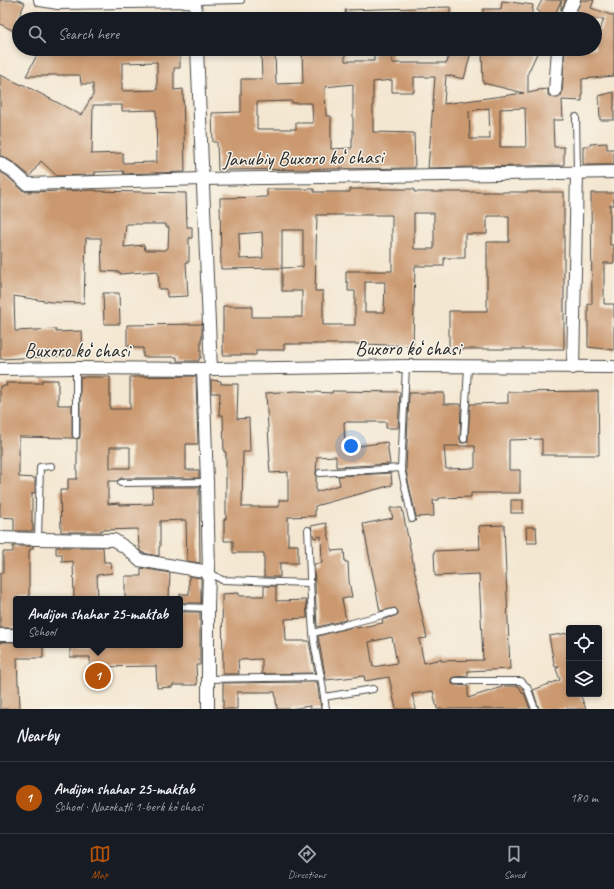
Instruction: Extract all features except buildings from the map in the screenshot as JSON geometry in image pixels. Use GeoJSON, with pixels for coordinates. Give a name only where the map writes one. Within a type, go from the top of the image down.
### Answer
{"type":"FeatureCollection","features":[{"type":"Feature","properties":{"kind":"street"},"geometry":{"type":"LineString","coordinates":[[40,0],[58,3],[195,2],[196,12]]}},
{"type":"Feature","properties":{"kind":"street"},"geometry":{"type":"LineString","coordinates":[[569,12],[574,0]]}},
{"type":"Feature","properties":{"kind":"street"},"geometry":{"type":"LineString","coordinates":[[197,56],[203,179],[207,369],[209,572],[207,679],[208,709]]}},
{"type":"Feature","properties":{"kind":"street"},"geometry":{"type":"LineString","coordinates":[[555,91],[558,56]]}},
{"type":"Feature","properties":{"kind":"street","name":"Janubiy Buxoro koʻchasi"},"geometry":{"type":"LineString","coordinates":[[0,163],[10,169],[27,184],[203,179],[614,172]]}},
{"type":"Feature","properties":{"kind":"street"},"geometry":{"type":"LineString","coordinates":[[573,368],[576,172]]}},
{"type":"Feature","properties":{"kind":"street","name":"Buxoro koʻchasi"},"geometry":{"type":"LineString","coordinates":[[0,370],[76,368],[207,369],[406,366],[614,368]]}},
{"type":"Feature","properties":{"kind":"street"},"geometry":{"type":"LineString","coordinates":[[0,538],[114,540],[139,560],[209,572]]}},
{"type":"Feature","properties":{"kind":"street"},"geometry":{"type":"LineString","coordinates":[[0,635],[13,635]]}},
{"type":"Feature","properties":{"kind":"lane"},"geometry":{"type":"LineString","coordinates":[[195,2],[241,0]]}},
{"type":"Feature","properties":{"kind":"lane"},"geometry":{"type":"LineString","coordinates":[[576,118],[576,172]]}},
{"type":"Feature","properties":{"kind":"lane"},"geometry":{"type":"LineString","coordinates":[[406,366],[401,468],[412,519]]}},
{"type":"Feature","properties":{"kind":"lane"},"geometry":{"type":"LineString","coordinates":[[464,439],[468,366]]}},
{"type":"Feature","properties":{"kind":"lane"},"geometry":{"type":"LineString","coordinates":[[76,368],[76,435]]}},
{"type":"Feature","properties":{"kind":"lane"},"geometry":{"type":"LineString","coordinates":[[38,539],[40,467],[51,466]]}},
{"type":"Feature","properties":{"kind":"lane"},"geometry":{"type":"LineString","coordinates":[[320,474],[401,468]]}},
{"type":"Feature","properties":{"kind":"lane"},"geometry":{"type":"LineString","coordinates":[[121,482],[207,482]]}},
{"type":"Feature","properties":{"kind":"lane"},"geometry":{"type":"LineString","coordinates":[[308,530],[313,633],[326,709]]}},
{"type":"Feature","properties":{"kind":"lane"},"geometry":{"type":"LineString","coordinates":[[209,572],[222,580],[310,583]]}},
{"type":"Feature","properties":{"kind":"lane"},"geometry":{"type":"LineString","coordinates":[[183,607],[208,608]]}},
{"type":"Feature","properties":{"kind":"lane"},"geometry":{"type":"LineString","coordinates":[[313,633],[394,612]]}},
{"type":"Feature","properties":{"kind":"lane"},"geometry":{"type":"LineString","coordinates":[[207,679],[321,677]]}},
{"type":"Feature","properties":{"kind":"lane"},"geometry":{"type":"LineString","coordinates":[[456,681],[521,681],[527,687],[534,709]]}},
{"type":"Feature","properties":{"kind":"lane"},"geometry":{"type":"LineString","coordinates":[[324,697],[373,689]]}},
{"type":"Feature","properties":{"kind":"place","name":"Andijon shahar 25-maktab"},"geometry":{"type":"Point","coordinates":[98,676]}}]}
